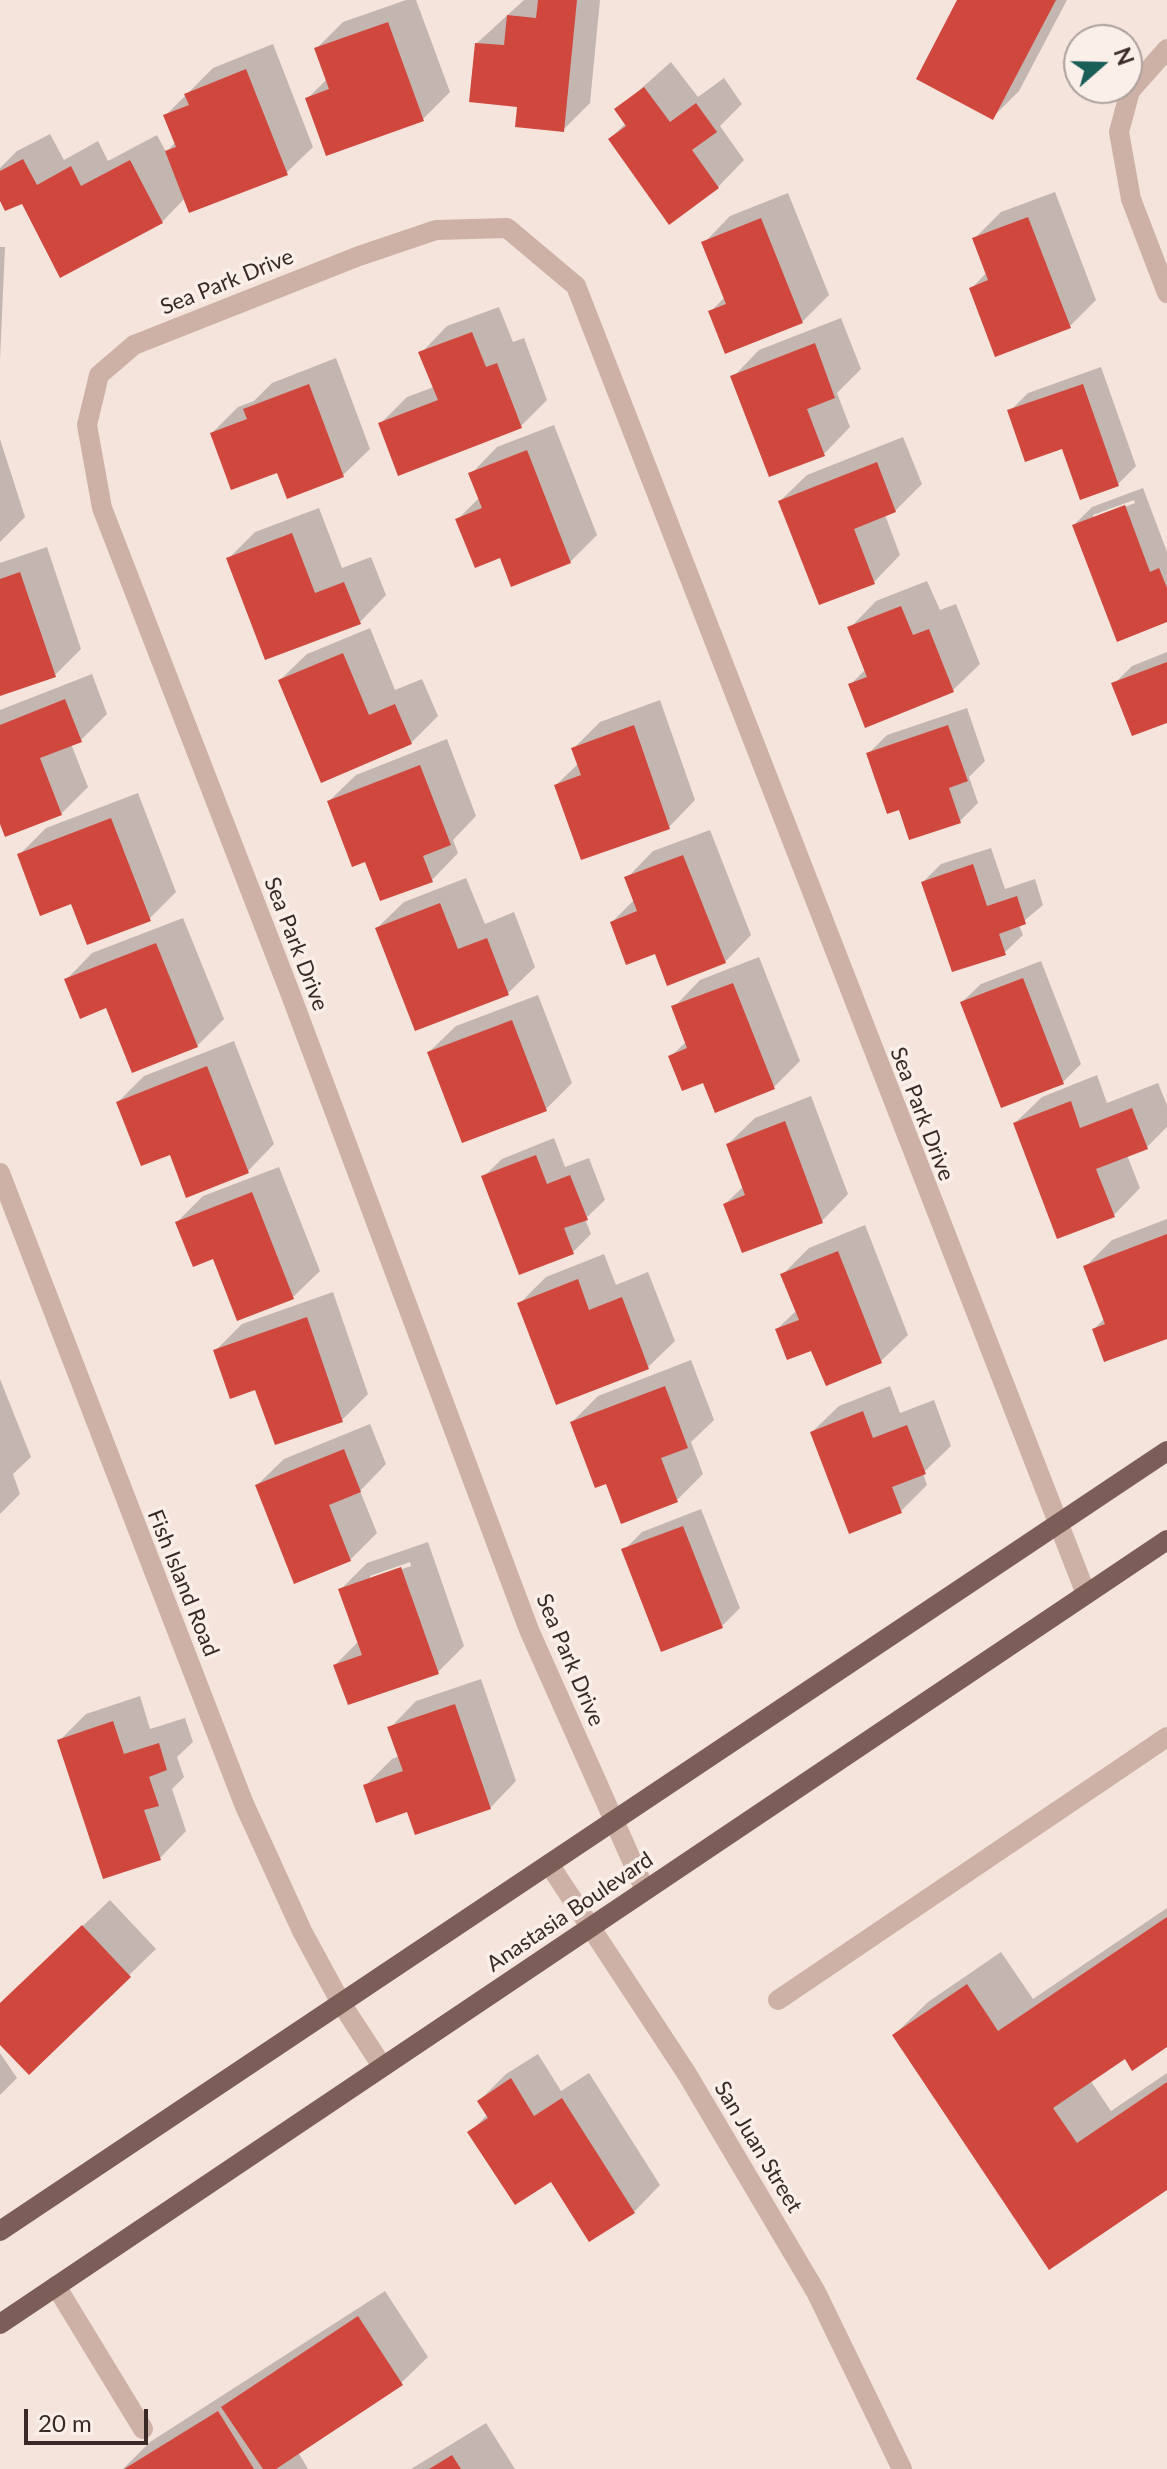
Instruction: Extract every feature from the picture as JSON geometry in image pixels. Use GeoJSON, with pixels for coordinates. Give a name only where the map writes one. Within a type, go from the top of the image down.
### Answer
{"type":"FeatureCollection","features":[{"type":"Feature","properties":{"kind":"main road"},"geometry":{"type":"LineString","coordinates":[[0,2231],[615,1823],[1167,1451]]}},
{"type":"Feature","properties":{"kind":"main road","name":"Anastasia Boulevard"},"geometry":{"type":"LineString","coordinates":[[0,2324],[1167,1540]]}},
{"type":"Feature","properties":{"kind":"street"},"geometry":{"type":"LineString","coordinates":[[1167,49],[1130,91],[1119,132],[1131,199],[1167,293]]}},
{"type":"Feature","properties":{"kind":"street","name":"Sea Park Drive"},"geometry":{"type":"LineString","coordinates":[[645,1890],[529,1630],[289,990],[102,508],[87,425],[99,375],[134,345],[359,256],[436,230],[507,228],[576,286],[1086,1594]]}},
{"type":"Feature","properties":{"kind":"street","name":"Fish Island Road"},"geometry":{"type":"LineString","coordinates":[[0,1173],[244,1804],[302,1931],[341,2003],[382,2066]]}},
{"type":"Feature","properties":{"kind":"street"},"geometry":{"type":"LineString","coordinates":[[778,2000],[1167,1737]]}},
{"type":"Feature","properties":{"kind":"street","name":"San Juan Street"},"geometry":{"type":"LineString","coordinates":[[549,1864],[687,2074],[816,2292],[902,2469]]}},
{"type":"Feature","properties":{"kind":"street"},"geometry":{"type":"LineString","coordinates":[[56,2286],[143,2429]]}},
{"type":"Feature","properties":{"kind":"building"},"geometry":{"type":"Polygon","coordinates":[[[538,0],[577,0],[564,132],[515,127],[517,107],[469,102],[475,43],[504,45],[507,15],[536,18],[538,0]]]}},
{"type":"Feature","properties":{"kind":"building"},"geometry":{"type":"Polygon","coordinates":[[[957,0],[1056,0],[993,120],[916,79],[957,0]]]}},
{"type":"Feature","properties":{"kind":"building"},"geometry":{"type":"Polygon","coordinates":[[[388,22],[424,121],[326,156],[305,98],[329,89],[314,48],[388,22]]]}},
{"type":"Feature","properties":{"kind":"building"},"geometry":{"type":"Polygon","coordinates":[[[246,69],[288,175],[189,213],[165,151],[176,147],[163,115],[189,105],[184,94],[246,69]]]}},
{"type":"Feature","properties":{"kind":"building"},"geometry":{"type":"Polygon","coordinates":[[[644,87],[670,122],[696,103],[717,132],[692,150],[719,188],[669,225],[608,139],[626,126],[614,109],[644,87]]]}},
{"type":"Feature","properties":{"kind":"building"},"geometry":{"type":"Polygon","coordinates":[[[23,159],[37,185],[71,166],[81,186],[130,160],[163,223],[60,278],[22,204],[5,211],[0,201],[0,171],[23,159]]]}},
{"type":"Feature","properties":{"kind":"building"},"geometry":{"type":"Polygon","coordinates":[[[1028,217],[1071,328],[995,357],[969,288],[988,280],[972,238],[1028,217]]]}},
{"type":"Feature","properties":{"kind":"building"},"geometry":{"type":"Polygon","coordinates":[[[761,218],[803,323],[725,354],[708,311],[726,304],[701,242],[761,218]]]}},
{"type":"Feature","properties":{"kind":"building"},"geometry":{"type":"Polygon","coordinates":[[[472,332],[486,367],[497,363],[522,428],[398,476],[378,423],[438,400],[418,352],[472,332]]]}},
{"type":"Feature","properties":{"kind":"building"},"geometry":{"type":"Polygon","coordinates":[[[815,343],[835,398],[807,409],[825,456],[769,477],[730,376],[815,343]]]}},
{"type":"Feature","properties":{"kind":"building"},"geometry":{"type":"Polygon","coordinates":[[[309,384],[344,477],[287,499],[277,473],[231,490],[210,433],[247,419],[243,409],[309,384]]]}},
{"type":"Feature","properties":{"kind":"building"},"geometry":{"type":"Polygon","coordinates":[[[1083,384],[1119,486],[1080,500],[1062,449],[1025,462],[1007,410],[1083,384]]]}},
{"type":"Feature","properties":{"kind":"building"},"geometry":{"type":"Polygon","coordinates":[[[527,450],[571,563],[511,587],[500,558],[475,568],[455,519],[482,508],[468,473],[527,450]]]}},
{"type":"Feature","properties":{"kind":"building"},"geometry":{"type":"Polygon","coordinates":[[[877,462],[896,512],[854,529],[875,584],[819,605],[778,501],[877,462]]]}},
{"type":"Feature","properties":{"kind":"building"},"geometry":{"type":"Polygon","coordinates":[[[1125,505],[1150,572],[1159,568],[1167,588],[1167,622],[1117,642],[1072,525],[1125,505]]]}},
{"type":"Feature","properties":{"kind":"building"},"geometry":{"type":"Polygon","coordinates":[[[292,533],[315,593],[344,582],[361,624],[265,660],[226,558],[292,533]]]}},
{"type":"Feature","properties":{"kind":"building"},"geometry":{"type":"Polygon","coordinates":[[[20,572],[56,677],[0,696],[0,579],[20,572]]]}},
{"type":"Feature","properties":{"kind":"building"},"geometry":{"type":"Polygon","coordinates":[[[901,606],[913,635],[929,629],[954,692],[865,728],[848,684],[867,677],[847,627],[901,606]]]}},
{"type":"Feature","properties":{"kind":"building"},"geometry":{"type":"Polygon","coordinates":[[[343,653],[369,715],[395,704],[412,744],[321,783],[278,680],[343,653]]]}},
{"type":"Feature","properties":{"kind":"building"},"geometry":{"type":"Polygon","coordinates":[[[1167,662],[1167,723],[1132,736],[1111,683],[1167,662]]]}},
{"type":"Feature","properties":{"kind":"building"},"geometry":{"type":"Polygon","coordinates":[[[65,699],[82,742],[40,758],[62,815],[5,837],[0,824],[0,725],[65,699]]]}},
{"type":"Feature","properties":{"kind":"building"},"geometry":{"type":"Polygon","coordinates":[[[634,725],[670,829],[581,860],[554,785],[581,775],[571,748],[634,725]]]}},
{"type":"Feature","properties":{"kind":"building"},"geometry":{"type":"Polygon","coordinates":[[[948,725],[968,781],[949,788],[961,823],[909,840],[899,810],[887,814],[866,753],[948,725]]]}},
{"type":"Feature","properties":{"kind":"building"},"geometry":{"type":"Polygon","coordinates":[[[420,765],[451,845],[423,856],[433,882],[380,901],[365,862],[352,867],[327,801],[420,765]]]}},
{"type":"Feature","properties":{"kind":"building"},"geometry":{"type":"Polygon","coordinates":[[[111,818],[151,921],[87,945],[71,904],[40,916],[17,854],[111,818]]]}},
{"type":"Feature","properties":{"kind":"building"},"geometry":{"type":"Polygon","coordinates":[[[683,855],[726,963],[667,986],[655,954],[626,965],[610,922],[637,911],[624,877],[683,855]]]}},
{"type":"Feature","properties":{"kind":"building"},"geometry":{"type":"Polygon","coordinates":[[[973,864],[987,906],[1017,896],[1026,924],[999,934],[1006,955],[952,972],[921,882],[973,864]]]}},
{"type":"Feature","properties":{"kind":"building"},"geometry":{"type":"Polygon","coordinates":[[[440,903],[458,949],[487,938],[509,995],[415,1031],[375,928],[440,903]]]}},
{"type":"Feature","properties":{"kind":"building"},"geometry":{"type":"Polygon","coordinates":[[[156,943],[198,1047],[132,1073],[106,1008],[80,1019],[64,979],[156,943]]]}},
{"type":"Feature","properties":{"kind":"building"},"geometry":{"type":"Polygon","coordinates":[[[1023,978],[1064,1084],[1001,1108],[960,1002],[1023,978]]]}},
{"type":"Feature","properties":{"kind":"building"},"geometry":{"type":"Polygon","coordinates":[[[733,983],[775,1089],[715,1113],[703,1083],[682,1091],[668,1056],[687,1048],[671,1006],[733,983]]]}},
{"type":"Feature","properties":{"kind":"building"},"geometry":{"type":"Polygon","coordinates":[[[512,1020],[547,1111],[462,1143],[427,1052],[512,1020]]]}},
{"type":"Feature","properties":{"kind":"building"},"geometry":{"type":"Polygon","coordinates":[[[207,1066],[249,1173],[186,1198],[170,1155],[141,1166],[116,1102],[207,1066]]]}},
{"type":"Feature","properties":{"kind":"building"},"geometry":{"type":"Polygon","coordinates":[[[1071,1101],[1080,1128],[1132,1108],[1148,1149],[1096,1169],[1115,1217],[1057,1239],[1013,1123],[1071,1101]]]}},
{"type":"Feature","properties":{"kind":"building"},"geometry":{"type":"Polygon","coordinates":[[[785,1121],[823,1223],[742,1253],[723,1204],[745,1195],[726,1144],[785,1121]]]}},
{"type":"Feature","properties":{"kind":"building"},"geometry":{"type":"Polygon","coordinates":[[[536,1155],[547,1184],[570,1175],[588,1220],[564,1228],[574,1254],[519,1275],[481,1176],[536,1155]]]}},
{"type":"Feature","properties":{"kind":"building"},"geometry":{"type":"Polygon","coordinates":[[[252,1192],[294,1299],[237,1321],[213,1259],[193,1267],[175,1222],[252,1192]]]}},
{"type":"Feature","properties":{"kind":"building"},"geometry":{"type":"Polygon","coordinates":[[[1167,1234],[1167,1339],[1104,1362],[1092,1329],[1105,1324],[1083,1266],[1167,1234]]]}},
{"type":"Feature","properties":{"kind":"building"},"geometry":{"type":"Polygon","coordinates":[[[838,1251],[882,1363],[826,1386],[811,1351],[787,1360],[775,1329],[799,1320],[780,1274],[838,1251]]]}},
{"type":"Feature","properties":{"kind":"building"},"geometry":{"type":"Polygon","coordinates":[[[578,1279],[589,1310],[622,1297],[649,1369],[556,1405],[517,1303],[578,1279]]]}},
{"type":"Feature","properties":{"kind":"building"},"geometry":{"type":"Polygon","coordinates":[[[307,1317],[343,1422],[275,1445],[255,1390],[230,1399],[213,1350],[307,1317]]]}},
{"type":"Feature","properties":{"kind":"building"},"geometry":{"type":"Polygon","coordinates":[[[665,1386],[688,1448],[661,1458],[678,1502],[621,1524],[606,1484],[595,1488],[570,1422],[665,1386]]]}},
{"type":"Feature","properties":{"kind":"building"},"geometry":{"type":"Polygon","coordinates":[[[863,1411],[873,1438],[907,1425],[926,1474],[892,1487],[902,1513],[849,1534],[810,1432],[863,1411]]]}},
{"type":"Feature","properties":{"kind":"building"},"geometry":{"type":"Polygon","coordinates":[[[344,1449],[361,1492],[329,1505],[351,1561],[294,1584],[255,1485],[344,1449]]]}},
{"type":"Feature","properties":{"kind":"building"},"geometry":{"type":"Polygon","coordinates":[[[683,1526],[723,1628],[661,1652],[621,1549],[683,1526]]]}},
{"type":"Feature","properties":{"kind":"building"},"geometry":{"type":"Polygon","coordinates":[[[401,1567],[439,1674],[348,1705],[333,1665],[362,1655],[338,1589],[401,1567]]]}},
{"type":"Feature","properties":{"kind":"building"},"geometry":{"type":"Polygon","coordinates":[[[455,1704],[491,1809],[415,1835],[407,1812],[376,1823],[363,1785],[403,1771],[387,1727],[455,1704]]]}},
{"type":"Feature","properties":{"kind":"building"},"geometry":{"type":"Polygon","coordinates":[[[113,1721],[124,1754],[159,1743],[167,1770],[149,1777],[159,1806],[144,1810],[161,1860],[103,1879],[57,1740],[113,1721]]]}},
{"type":"Feature","properties":{"kind":"building"},"geometry":{"type":"Polygon","coordinates":[[[1167,1917],[1167,2047],[1132,2071],[1125,2059],[1053,2108],[1077,2143],[1167,2082],[1167,2190],[1049,2270],[892,2035],[967,1984],[998,2031],[1167,1917]]]}},
{"type":"Feature","properties":{"kind":"building"},"geometry":{"type":"Polygon","coordinates":[[[82,1925],[131,1977],[29,2075],[0,2045],[0,2003],[82,1925]]]}},
{"type":"Feature","properties":{"kind":"building"},"geometry":{"type":"Polygon","coordinates":[[[511,2078],[534,2116],[562,2098],[635,2213],[589,2242],[551,2182],[515,2205],[467,2132],[488,2118],[477,2101],[511,2078]]]}},
{"type":"Feature","properties":{"kind":"building"},"geometry":{"type":"Polygon","coordinates":[[[358,2316],[403,2385],[276,2469],[263,2469],[221,2407],[358,2316]]]}},
{"type":"Feature","properties":{"kind":"building"},"geometry":{"type":"Polygon","coordinates":[[[218,2411],[254,2469],[124,2469],[218,2411]]]}},
{"type":"Feature","properties":{"kind":"building"},"geometry":{"type":"Polygon","coordinates":[[[452,2455],[461,2469],[429,2469],[452,2455]]]}}]}
